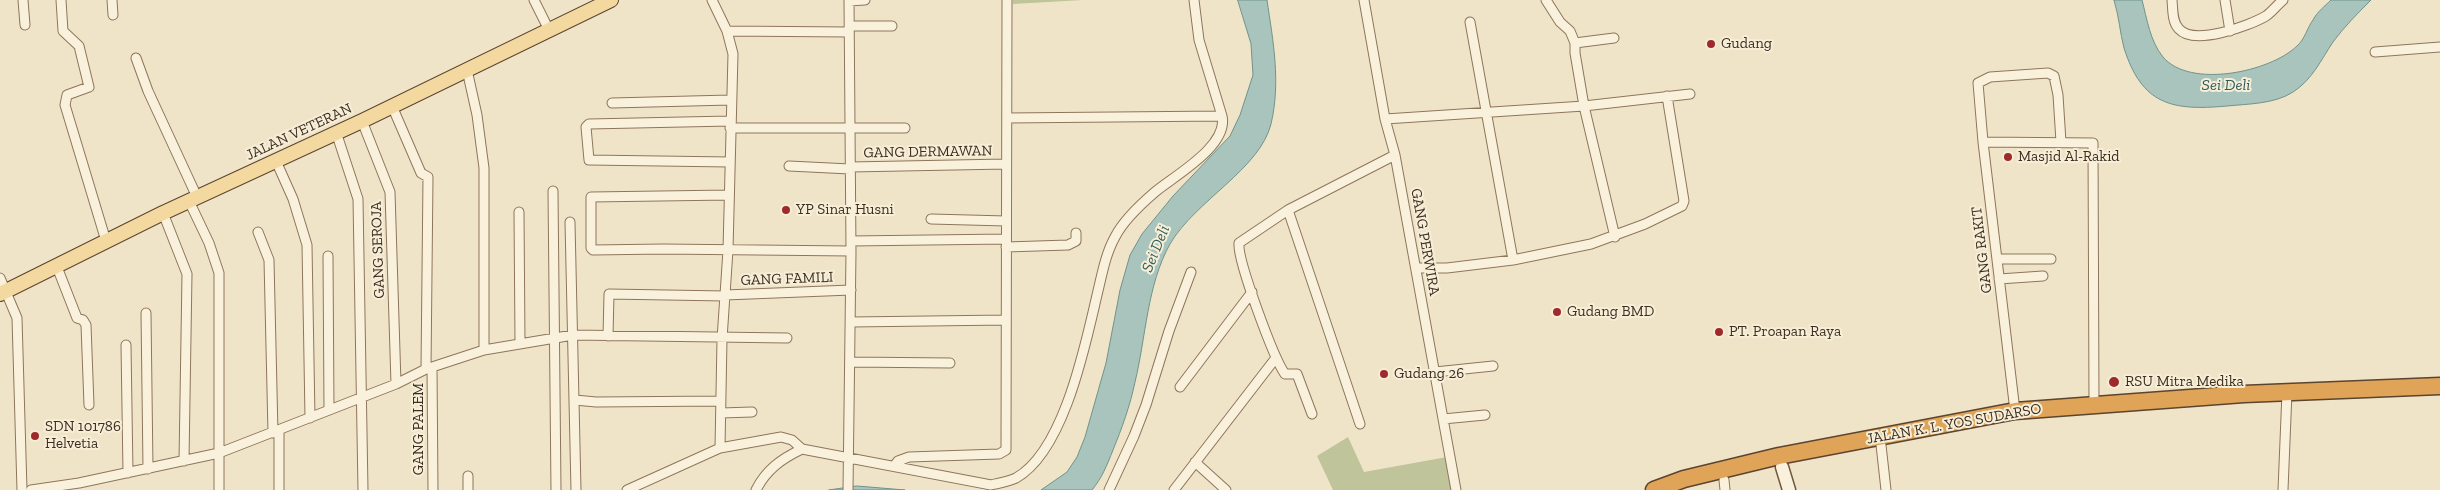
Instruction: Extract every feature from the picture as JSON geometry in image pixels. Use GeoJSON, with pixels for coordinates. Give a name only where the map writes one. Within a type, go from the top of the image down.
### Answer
{"type":"FeatureCollection","features":[{"type":"Feature","properties":{"kind":"highway","name":"JALAN K. L. YOS SUDARSO"},"geometry":{"type":"LineString","coordinates":[[1686,490],[1724,485],[1780,462],[2015,411],[2101,408],[2440,386]]}},
{"type":"Feature","properties":{"kind":"highway","name":"JALAN K. L. YOS SUDARSO"},"geometry":{"type":"LineString","coordinates":[[2286,397],[2440,396]]}},
{"type":"Feature","properties":{"kind":"highway","name":"JALAN K. L. YOS SUDARSO"},"geometry":{"type":"LineString","coordinates":[[1654,490],[1684,479],[1996,423],[2101,408]]}},
{"type":"Feature","properties":{"kind":"main road","name":"JALAN VETERAN"},"geometry":{"type":"LineString","coordinates":[[2,288],[56,267],[163,213],[362,121],[611,0]]}},
{"type":"Feature","properties":{"kind":"main road"},"geometry":{"type":"LineString","coordinates":[[1780,462],[1789,490]]}},
{"type":"Feature","properties":{"kind":"street"},"geometry":{"type":"LineString","coordinates":[[24,0],[25,25]]}},
{"type":"Feature","properties":{"kind":"street"},"geometry":{"type":"LineString","coordinates":[[61,0],[63,31],[79,46],[89,87],[67,95],[65,104],[73,137],[89,180],[106,241]]}},
{"type":"Feature","properties":{"kind":"street"},"geometry":{"type":"LineString","coordinates":[[112,0],[113,14]]}},
{"type":"Feature","properties":{"kind":"street"},"geometry":{"type":"LineString","coordinates":[[534,0],[549,30]]}},
{"type":"Feature","properties":{"kind":"street"},"geometry":{"type":"LineString","coordinates":[[712,0],[727,31],[733,54],[730,100],[728,250],[722,339],[720,448]]}},
{"type":"Feature","properties":{"kind":"street"},"geometry":{"type":"LineString","coordinates":[[848,490],[851,362],[849,0],[865,0]]}},
{"type":"Feature","properties":{"kind":"street"},"geometry":{"type":"LineString","coordinates":[[894,466],[898,461],[910,457],[1004,452],[1006,448],[1007,0]]}},
{"type":"Feature","properties":{"kind":"street"},"geometry":{"type":"LineString","coordinates":[[756,490],[765,474],[778,462],[802,450],[848,457],[990,485],[1016,478],[1029,468],[1047,446],[1060,424],[1108,254],[1115,237],[1156,192],[1203,156],[1222,129],[1222,116],[1199,40],[1194,0]]}},
{"type":"Feature","properties":{"kind":"street","name":"GANG PERWIRA"},"geometry":{"type":"LineString","coordinates":[[1364,0],[1386,119],[1395,155],[1456,490]]}},
{"type":"Feature","properties":{"kind":"street"},"geometry":{"type":"LineString","coordinates":[[1546,0],[1560,22],[1570,31],[1575,43],[1584,106],[1615,237]]}},
{"type":"Feature","properties":{"kind":"street"},"geometry":{"type":"LineString","coordinates":[[2172,0],[2174,20],[2177,28],[2184,34],[2194,37],[2230,31],[2268,15],[2283,0]]}},
{"type":"Feature","properties":{"kind":"street"},"geometry":{"type":"LineString","coordinates":[[2225,0],[2230,31]]}},
{"type":"Feature","properties":{"kind":"street"},"geometry":{"type":"LineString","coordinates":[[1470,22],[1513,260]]}},
{"type":"Feature","properties":{"kind":"street"},"geometry":{"type":"LineString","coordinates":[[727,31],[849,29],[892,26]]}},
{"type":"Feature","properties":{"kind":"street"},"geometry":{"type":"LineString","coordinates":[[1575,43],[1614,38]]}},
{"type":"Feature","properties":{"kind":"street"},"geometry":{"type":"LineString","coordinates":[[2375,52],[2440,47]]}},
{"type":"Feature","properties":{"kind":"street"},"geometry":{"type":"LineString","coordinates":[[136,58],[193,199],[219,274],[219,490]]}},
{"type":"Feature","properties":{"kind":"street"},"geometry":{"type":"LineString","coordinates":[[467,70],[477,115],[484,168],[484,350]]}},
{"type":"Feature","properties":{"kind":"street","name":"GANG RAKIT"},"geometry":{"type":"LineString","coordinates":[[2015,411],[1983,142],[1978,86],[1980,81],[1990,77],[2048,73],[2054,76],[2058,95],[2061,142]]}},
{"type":"Feature","properties":{"kind":"street"},"geometry":{"type":"LineString","coordinates":[[1386,119],[1584,106],[1690,94]]}},
{"type":"Feature","properties":{"kind":"street"},"geometry":{"type":"LineString","coordinates":[[1416,268],[1447,268],[1513,260],[1615,237],[1645,224],[1684,203],[1667,96]]}},
{"type":"Feature","properties":{"kind":"street"},"geometry":{"type":"LineString","coordinates":[[612,103],[730,100]]}},
{"type":"Feature","properties":{"kind":"street","name":"GANG PALEM"},"geometry":{"type":"LineString","coordinates":[[392,106],[421,173],[428,179],[432,490]]}},
{"type":"Feature","properties":{"kind":"street"},"geometry":{"type":"LineString","coordinates":[[1007,118],[1222,116]]}},
{"type":"Feature","properties":{"kind":"street","name":"GANG SEROJA"},"geometry":{"type":"LineString","coordinates":[[362,121],[390,192],[396,384]]}},
{"type":"Feature","properties":{"kind":"street"},"geometry":{"type":"LineString","coordinates":[[730,162],[589,160],[586,127],[589,124],[730,124],[905,128]]}},
{"type":"Feature","properties":{"kind":"street"},"geometry":{"type":"LineString","coordinates":[[336,132],[358,199],[363,490]]}},
{"type":"Feature","properties":{"kind":"street"},"geometry":{"type":"LineString","coordinates":[[1983,142],[2093,143],[2101,408]]}},
{"type":"Feature","properties":{"kind":"street"},"geometry":{"type":"LineString","coordinates":[[1312,414],[1298,374],[1285,374],[1275,359],[1252,292],[1240,243],[1288,210],[1395,155]]}},
{"type":"Feature","properties":{"kind":"street"},"geometry":{"type":"LineString","coordinates":[[276,161],[292,199],[307,245],[310,418]]}},
{"type":"Feature","properties":{"kind":"street","name":"GANG DERMAWAN"},"geometry":{"type":"LineString","coordinates":[[789,166],[850,168],[1006,164]]}},
{"type":"Feature","properties":{"kind":"street"},"geometry":{"type":"LineString","coordinates":[[553,191],[556,490]]}},
{"type":"Feature","properties":{"kind":"street"},"geometry":{"type":"LineString","coordinates":[[729,195],[593,197],[590,199],[590,245],[593,250],[728,250],[1006,243],[1068,245],[1076,241],[1076,233]]}},
{"type":"Feature","properties":{"kind":"street"},"geometry":{"type":"LineString","coordinates":[[1288,210],[1360,424]]}},
{"type":"Feature","properties":{"kind":"street"},"geometry":{"type":"LineString","coordinates":[[519,212],[520,343]]}},
{"type":"Feature","properties":{"kind":"street"},"geometry":{"type":"LineString","coordinates":[[163,213],[186,274],[184,461]]}},
{"type":"Feature","properties":{"kind":"street"},"geometry":{"type":"LineString","coordinates":[[931,220],[1006,221]]}},
{"type":"Feature","properties":{"kind":"street"},"geometry":{"type":"LineString","coordinates":[[570,222],[576,490]]}},
{"type":"Feature","properties":{"kind":"street"},"geometry":{"type":"LineString","coordinates":[[258,232],[269,260],[279,490]]}},
{"type":"Feature","properties":{"kind":"street"},"geometry":{"type":"LineString","coordinates":[[328,256],[329,410]]}},
{"type":"Feature","properties":{"kind":"street"},"geometry":{"type":"LineString","coordinates":[[1997,259],[2051,259]]}},
{"type":"Feature","properties":{"kind":"street"},"geometry":{"type":"LineString","coordinates":[[56,267],[77,318],[83,320],[86,325],[89,405]]}},
{"type":"Feature","properties":{"kind":"street"},"geometry":{"type":"LineString","coordinates":[[1109,490],[1146,405],[1169,331],[1191,272]]}},
{"type":"Feature","properties":{"kind":"street"},"geometry":{"type":"LineString","coordinates":[[1999,279],[2043,276]]}},
{"type":"Feature","properties":{"kind":"street"},"geometry":{"type":"LineString","coordinates":[[2,288],[16,314],[17,324],[22,490]]}},
{"type":"Feature","properties":{"kind":"street","name":"GANG FAMILI"},"geometry":{"type":"LineString","coordinates":[[608,336],[609,294],[725,296],[851,290]]}},
{"type":"Feature","properties":{"kind":"street"},"geometry":{"type":"LineString","coordinates":[[1180,387],[1252,292]]}},
{"type":"Feature","properties":{"kind":"street"},"geometry":{"type":"LineString","coordinates":[[146,313],[148,469]]}},
{"type":"Feature","properties":{"kind":"street"},"geometry":{"type":"LineString","coordinates":[[851,322],[1006,320]]}},
{"type":"Feature","properties":{"kind":"street"},"geometry":{"type":"LineString","coordinates":[[31,490],[128,473],[219,453],[396,384],[429,368],[484,350],[573,335],[722,339],[787,338]]}},
{"type":"Feature","properties":{"kind":"street"},"geometry":{"type":"LineString","coordinates":[[126,345],[128,473]]}},
{"type":"Feature","properties":{"kind":"street"},"geometry":{"type":"LineString","coordinates":[[1174,490],[1275,359]]}},
{"type":"Feature","properties":{"kind":"street"},"geometry":{"type":"LineString","coordinates":[[851,362],[950,363]]}},
{"type":"Feature","properties":{"kind":"street"},"geometry":{"type":"LineString","coordinates":[[1435,372],[1493,366]]}},
{"type":"Feature","properties":{"kind":"street"},"geometry":{"type":"LineString","coordinates":[[2283,490],[2286,397]]}},
{"type":"Feature","properties":{"kind":"street"},"geometry":{"type":"LineString","coordinates":[[575,400],[596,402],[721,401]]}},
{"type":"Feature","properties":{"kind":"street"},"geometry":{"type":"LineString","coordinates":[[721,413],[752,412]]}},
{"type":"Feature","properties":{"kind":"street"},"geometry":{"type":"LineString","coordinates":[[1443,419],[1485,415]]}},
{"type":"Feature","properties":{"kind":"street"},"geometry":{"type":"LineString","coordinates":[[627,490],[720,448],[781,437],[792,440],[802,450]]}},
{"type":"Feature","properties":{"kind":"street"},"geometry":{"type":"LineString","coordinates":[[1881,445],[1886,490]]}},
{"type":"Feature","properties":{"kind":"street"},"geometry":{"type":"LineString","coordinates":[[1195,462],[1226,490]]}},
{"type":"Feature","properties":{"kind":"street"},"geometry":{"type":"LineString","coordinates":[[468,476],[468,490]]}},
{"type":"Feature","properties":{"kind":"green space"},"geometry":{"type":"Polygon","coordinates":[[[1013,0],[1083,0],[1013,4],[1013,0]]]}},
{"type":"Feature","properties":{"kind":"green space"},"geometry":{"type":"Polygon","coordinates":[[[1348,437],[1364,472],[1447,457],[1453,490],[1333,490],[1317,456],[1348,437]]]}},
{"type":"Feature","properties":{"kind":"water","name":"Sei Deli"},"geometry":{"type":"Polygon","coordinates":[[[1238,0],[1267,0],[1276,77],[1274,108],[1265,140],[1241,170],[1181,228],[1162,260],[1148,312],[1133,391],[1120,433],[1099,481],[1092,490],[1041,490],[1067,472],[1077,457],[1085,437],[1106,363],[1120,290],[1130,255],[1142,234],[1173,196],[1230,136],[1240,115],[1253,75],[1251,44],[1238,0]]]}},
{"type":"Feature","properties":{"kind":"water","name":"Sei Deli"},"geometry":{"type":"Polygon","coordinates":[[[2114,0],[2142,0],[2152,37],[2163,57],[2175,67],[2192,72],[2210,74],[2250,69],[2285,55],[2300,43],[2317,14],[2331,0],[2371,0],[2337,36],[2306,82],[2293,92],[2278,99],[2261,103],[2190,107],[2175,105],[2162,100],[2150,93],[2140,82],[2131,67],[2124,48],[2114,0]]]}},
{"type":"Feature","properties":{"kind":"water"},"geometry":{"type":"Polygon","coordinates":[[[857,486],[905,490],[829,490],[857,486]]]}},
{"type":"Feature","properties":{"kind":"place","name":"Gudang"},"geometry":{"type":"Point","coordinates":[1711,44]}},
{"type":"Feature","properties":{"kind":"place","name":"Masjid Al-Rakid"},"geometry":{"type":"Point","coordinates":[2008,157]}},
{"type":"Feature","properties":{"kind":"place","name":"YP Sinar Husni"},"geometry":{"type":"Point","coordinates":[786,210]}},
{"type":"Feature","properties":{"kind":"place","name":"Gudang BMD"},"geometry":{"type":"Point","coordinates":[1557,312]}},
{"type":"Feature","properties":{"kind":"place","name":"PT. Proapan Raya"},"geometry":{"type":"Point","coordinates":[1719,332]}},
{"type":"Feature","properties":{"kind":"place","name":"Gudang 26"},"geometry":{"type":"Point","coordinates":[1384,374]}},
{"type":"Feature","properties":{"kind":"place","name":"RSU Mitra Medika"},"geometry":{"type":"Point","coordinates":[2114,382]}},
{"type":"Feature","properties":{"kind":"place","name":"SDN 101786 Helvetia"},"geometry":{"type":"Point","coordinates":[35,436]}}]}
